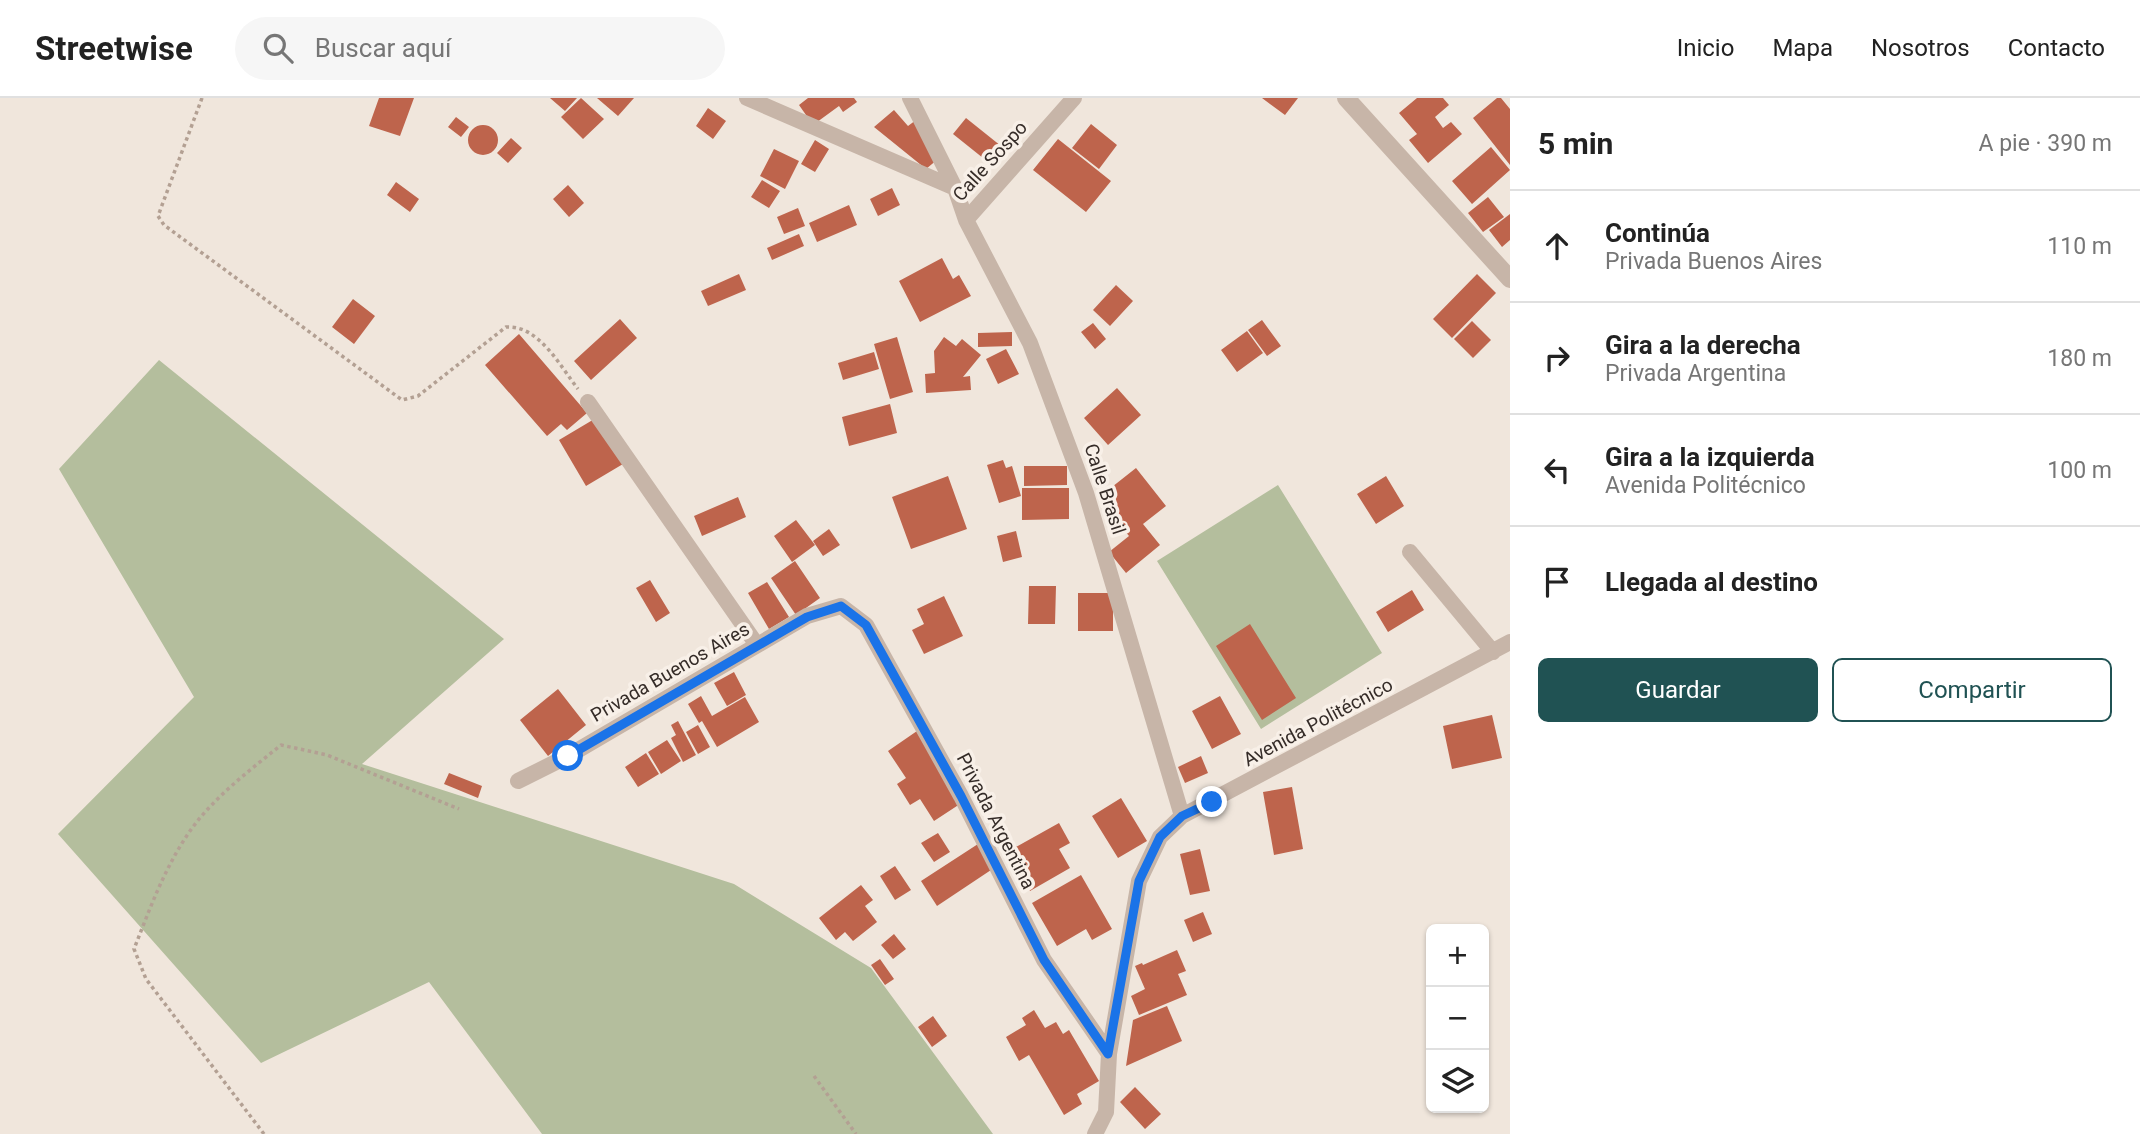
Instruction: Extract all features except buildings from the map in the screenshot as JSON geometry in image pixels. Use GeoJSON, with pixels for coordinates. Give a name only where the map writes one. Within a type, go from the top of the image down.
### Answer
{"type":"FeatureCollection","features":[{"type":"Feature","properties":{"kind":"street"},"geometry":{"type":"LineString","coordinates":[[747,98],[955,188]]}},
{"type":"Feature","properties":{"kind":"street","name":"Calle Brasil"},"geometry":{"type":"LineString","coordinates":[[910,98],[955,188],[966,220],[1030,343],[1086,493],[1182,816]]}},
{"type":"Feature","properties":{"kind":"street","name":"Calle Sospo"},"geometry":{"type":"LineString","coordinates":[[966,220],[1074,98]]}},
{"type":"Feature","properties":{"kind":"street"},"geometry":{"type":"LineString","coordinates":[[1346,98],[1510,279]]}},
{"type":"Feature","properties":{"kind":"street"},"geometry":{"type":"LineString","coordinates":[[588,402],[757,645]]}},
{"type":"Feature","properties":{"kind":"street"},"geometry":{"type":"LineString","coordinates":[[1410,552],[1493,652]]}},
{"type":"Feature","properties":{"kind":"street","name":"Privada Buenos Aires"},"geometry":{"type":"LineString","coordinates":[[518,781],[568,756],[807,617],[841,606],[845,609]]}},
{"type":"Feature","properties":{"kind":"street","name":"Privada Argentina"},"geometry":{"type":"LineString","coordinates":[[845,609],[866,625],[961,796],[1044,960],[1108,1054]]}},
{"type":"Feature","properties":{"kind":"street","name":"Avenida Politécnico"},"geometry":{"type":"LineString","coordinates":[[1095,1134],[1106,1112],[1108,1054],[1139,881],[1160,837],[1182,816],[1510,642]]}},
{"type":"Feature","properties":{"kind":"path"},"geometry":{"type":"LineString","coordinates":[[202,98],[159,216],[164,225],[402,400],[418,396],[506,327],[517,327],[538,338],[588,402]]}},
{"type":"Feature","properties":{"kind":"path"},"geometry":{"type":"LineString","coordinates":[[264,1134],[146,979],[134,948],[157,888],[191,830],[232,785],[281,745],[327,755],[459,809]]}},
{"type":"Feature","properties":{"kind":"path"},"geometry":{"type":"LineString","coordinates":[[814,1076],[856,1134]]}},
{"type":"Feature","properties":{"kind":"green space"},"geometry":{"type":"Polygon","coordinates":[[[159,360],[504,639],[362,764],[734,884],[871,968],[993,1134],[542,1134],[429,982],[261,1063],[58,834],[194,697],[59,469],[159,360]]]}},
{"type":"Feature","properties":{"kind":"green space"},"geometry":{"type":"Polygon","coordinates":[[[1278,485],[1382,653],[1261,729],[1157,561],[1278,485]]]}},
{"type":"Feature","properties":{"kind":"route"},"geometry":{"type":"LineString","coordinates":[[568,756],[807,617],[841,606],[866,625],[961,796],[1044,960],[1108,1054],[1139,881],[1160,837],[1182,816],[1212,802]]}}]}
